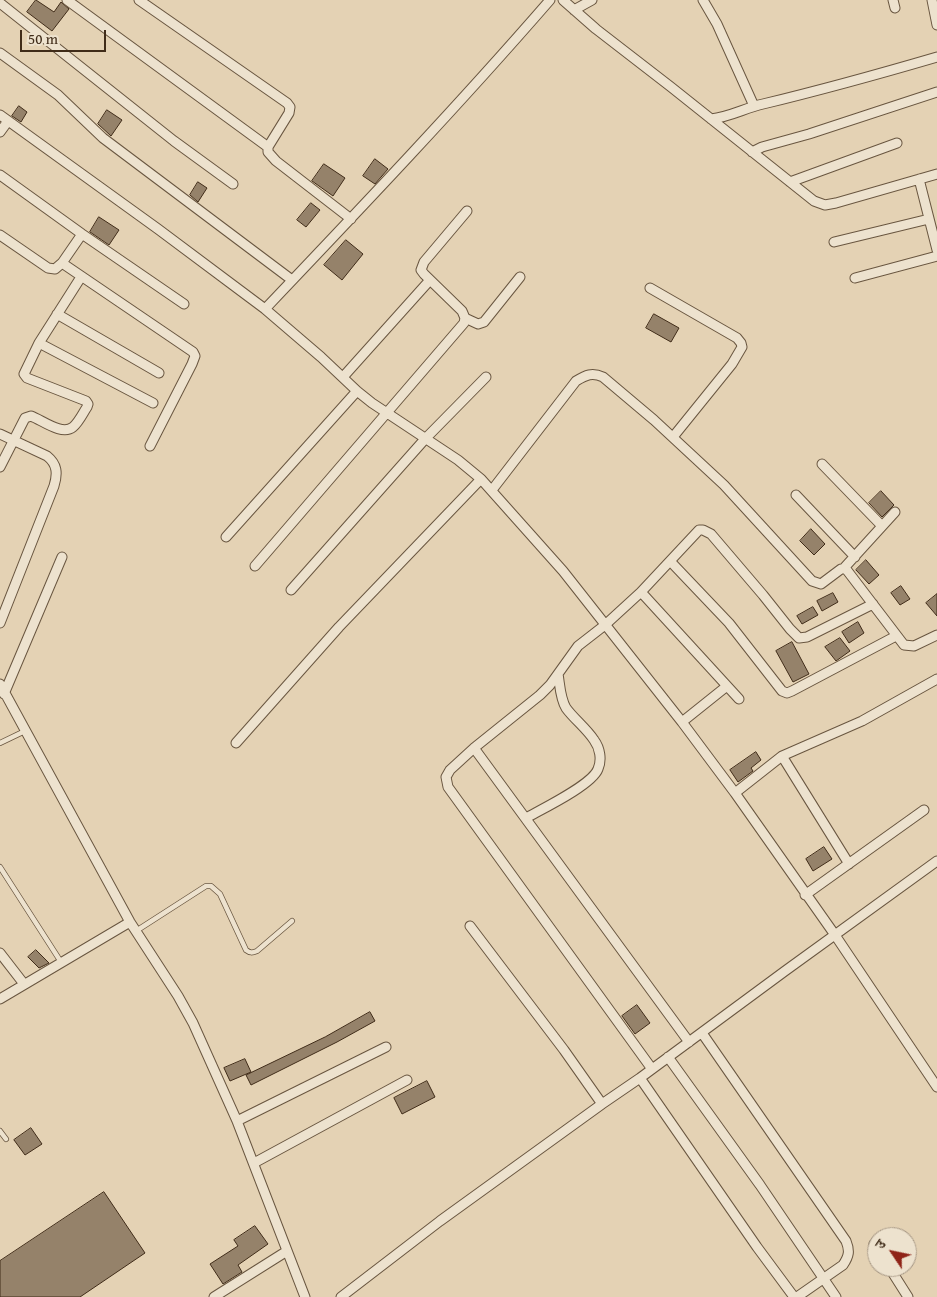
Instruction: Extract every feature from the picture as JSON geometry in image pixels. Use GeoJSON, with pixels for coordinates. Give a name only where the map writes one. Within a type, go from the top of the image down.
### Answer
{"type":"FeatureCollection","features":[{"type":"Feature","properties":{"kind":"street"},"geometry":{"type":"LineString","coordinates":[[66,0],[268,147]]}},
{"type":"Feature","properties":{"kind":"street"},"geometry":{"type":"LineString","coordinates":[[139,0],[287,103],[290,107],[289,113],[268,147],[268,152],[276,161],[351,219]]}},
{"type":"Feature","properties":{"kind":"street"},"geometry":{"type":"LineString","coordinates":[[265,310],[512,44],[550,0]]}},
{"type":"Feature","properties":{"kind":"street"},"geometry":{"type":"LineString","coordinates":[[563,0],[596,29],[814,201],[825,205],[937,174]]}},
{"type":"Feature","properties":{"kind":"street"},"geometry":{"type":"LineString","coordinates":[[574,10],[592,0]]}},
{"type":"Feature","properties":{"kind":"street"},"geometry":{"type":"LineString","coordinates":[[704,0],[717,24],[754,106]]}},
{"type":"Feature","properties":{"kind":"street"},"geometry":{"type":"LineString","coordinates":[[932,0],[937,25]]}},
{"type":"Feature","properties":{"kind":"street"},"geometry":{"type":"LineString","coordinates":[[0,3],[174,141],[233,184]]}},
{"type":"Feature","properties":{"kind":"street"},"geometry":{"type":"LineString","coordinates":[[0,53],[58,95],[103,138],[292,280]]}},
{"type":"Feature","properties":{"kind":"street"},"geometry":{"type":"LineString","coordinates":[[711,119],[724,118],[754,106],[838,86],[937,57]]}},
{"type":"Feature","properties":{"kind":"street"},"geometry":{"type":"LineString","coordinates":[[752,152],[762,147],[809,134],[937,92]]}},
{"type":"Feature","properties":{"kind":"street"},"geometry":{"type":"LineString","coordinates":[[0,115],[158,229],[265,310],[321,357],[356,391],[387,414],[458,460],[492,490],[550,556],[736,793],[805,895],[933,1073],[937,1087]]}},
{"type":"Feature","properties":{"kind":"street"},"geometry":{"type":"LineString","coordinates":[[0,132],[8,121]]}},
{"type":"Feature","properties":{"kind":"street"},"geometry":{"type":"LineString","coordinates":[[790,182],[897,143]]}},
{"type":"Feature","properties":{"kind":"street"},"geometry":{"type":"LineString","coordinates":[[0,176],[184,304]]}},
{"type":"Feature","properties":{"kind":"street"},"geometry":{"type":"LineString","coordinates":[[919,179],[937,250]]}},
{"type":"Feature","properties":{"kind":"street"},"geometry":{"type":"LineString","coordinates":[[467,211],[424,262],[422,270],[430,280],[462,311],[465,318],[478,324],[484,322],[520,277]]}},
{"type":"Feature","properties":{"kind":"street"},"geometry":{"type":"LineString","coordinates":[[834,242],[929,219]]}},
{"type":"Feature","properties":{"kind":"street"},"geometry":{"type":"LineString","coordinates":[[0,235],[48,268],[55,269],[62,264],[82,234]]}},
{"type":"Feature","properties":{"kind":"street"},"geometry":{"type":"LineString","coordinates":[[855,278],[937,256]]}},
{"type":"Feature","properties":{"kind":"street"},"geometry":{"type":"LineString","coordinates":[[62,264],[193,352],[192,364],[150,446]]}},
{"type":"Feature","properties":{"kind":"street"},"geometry":{"type":"LineString","coordinates":[[0,467],[21,422],[27,417],[34,418],[59,429],[67,430],[74,426],[87,407],[88,404],[86,402],[25,376],[24,371],[57,314],[82,278]]}},
{"type":"Feature","properties":{"kind":"street"},"geometry":{"type":"LineString","coordinates":[[343,378],[430,280]]}},
{"type":"Feature","properties":{"kind":"street"},"geometry":{"type":"LineString","coordinates":[[650,288],[737,338],[742,347],[732,364],[674,437]]}},
{"type":"Feature","properties":{"kind":"street"},"geometry":{"type":"LineString","coordinates":[[57,314],[159,373]]}},
{"type":"Feature","properties":{"kind":"street"},"geometry":{"type":"LineString","coordinates":[[255,566],[460,329],[465,318]]}},
{"type":"Feature","properties":{"kind":"street"},"geometry":{"type":"LineString","coordinates":[[40,343],[153,403]]}},
{"type":"Feature","properties":{"kind":"street"},"geometry":{"type":"LineString","coordinates":[[492,490],[576,382],[591,374],[603,377],[674,437],[724,485],[812,581],[821,584],[844,568],[895,512]]}},
{"type":"Feature","properties":{"kind":"street"},"geometry":{"type":"LineString","coordinates":[[291,590],[425,439],[486,377]]}},
{"type":"Feature","properties":{"kind":"street"},"geometry":{"type":"LineString","coordinates":[[226,537],[356,391]]}},
{"type":"Feature","properties":{"kind":"street"},"geometry":{"type":"LineString","coordinates":[[0,434],[47,456],[53,461],[57,472],[54,486],[0,623]]}},
{"type":"Feature","properties":{"kind":"street"},"geometry":{"type":"LineString","coordinates":[[822,464],[882,526]]}},
{"type":"Feature","properties":{"kind":"street"},"geometry":{"type":"LineString","coordinates":[[236,743],[339,627],[481,479]]}},
{"type":"Feature","properties":{"kind":"street"},"geometry":{"type":"LineString","coordinates":[[796,495],[854,557]]}},
{"type":"Feature","properties":{"kind":"street"},"geometry":{"type":"LineString","coordinates":[[652,1069],[448,787],[446,781],[448,773],[474,748],[540,695],[578,646],[605,625],[641,592],[694,533],[699,530],[708,531],[711,534],[799,638],[807,637],[873,604]]}},
{"type":"Feature","properties":{"kind":"street"},"geometry":{"type":"LineString","coordinates":[[4,694],[62,557]]}},
{"type":"Feature","properties":{"kind":"street"},"geometry":{"type":"LineString","coordinates":[[670,561],[729,623],[778,689],[782,691],[792,691],[896,636]]}},
{"type":"Feature","properties":{"kind":"street"},"geometry":{"type":"LineString","coordinates":[[844,568],[852,574],[904,645],[914,646],[937,635]]}},
{"type":"Feature","properties":{"kind":"street"},"geometry":{"type":"LineString","coordinates":[[641,592],[739,699]]}},
{"type":"Feature","properties":{"kind":"street"},"geometry":{"type":"LineString","coordinates":[[526,818],[585,783],[598,770],[600,763],[598,748],[594,740],[564,702],[558,674]]}},
{"type":"Feature","properties":{"kind":"street"},"geometry":{"type":"LineString","coordinates":[[736,793],[782,756],[862,721],[937,679]]}},
{"type":"Feature","properties":{"kind":"street"},"geometry":{"type":"LineString","coordinates":[[0,684],[130,922],[178,996],[237,1121],[305,1297]]}},
{"type":"Feature","properties":{"kind":"street"},"geometry":{"type":"LineString","coordinates":[[682,722],[727,686]]}},
{"type":"Feature","properties":{"kind":"street"},"geometry":{"type":"LineString","coordinates":[[474,748],[689,1042]]}},
{"type":"Feature","properties":{"kind":"street"},"geometry":{"type":"LineString","coordinates":[[782,756],[849,864]]}},
{"type":"Feature","properties":{"kind":"street"},"geometry":{"type":"LineString","coordinates":[[805,895],[924,810]]}},
{"type":"Feature","properties":{"kind":"street"},"geometry":{"type":"LineString","coordinates":[[341,1297],[440,1222],[937,861]]}},
{"type":"Feature","properties":{"kind":"street"},"geometry":{"type":"LineString","coordinates":[[0,999],[130,922]]}},
{"type":"Feature","properties":{"kind":"street"},"geometry":{"type":"LineString","coordinates":[[470,926],[564,1050],[602,1104]]}},
{"type":"Feature","properties":{"kind":"street"},"geometry":{"type":"LineString","coordinates":[[0,953],[24,984]]}},
{"type":"Feature","properties":{"kind":"street"},"geometry":{"type":"LineString","coordinates":[[640,1078],[757,1247],[796,1297],[824,1279],[843,1265],[848,1257],[849,1250],[846,1241],[702,1033]]}},
{"type":"Feature","properties":{"kind":"street"},"geometry":{"type":"LineString","coordinates":[[237,1121],[386,1047]]}},
{"type":"Feature","properties":{"kind":"street"},"geometry":{"type":"LineString","coordinates":[[668,1057],[760,1185],[836,1297]]}},
{"type":"Feature","properties":{"kind":"street"},"geometry":{"type":"LineString","coordinates":[[254,1163],[407,1080]]}},
{"type":"Feature","properties":{"kind":"street"},"geometry":{"type":"LineString","coordinates":[[214,1297],[287,1251]]}},
{"type":"Feature","properties":{"kind":"street"},"geometry":{"type":"LineString","coordinates":[[895,1277],[908,1297]]}},
{"type":"Feature","properties":{"kind":"lane"},"geometry":{"type":"LineString","coordinates":[[0,744],[25,731]]}},
{"type":"Feature","properties":{"kind":"lane"},"geometry":{"type":"LineString","coordinates":[[0,867],[61,962]]}},
{"type":"Feature","properties":{"kind":"lane"},"geometry":{"type":"LineString","coordinates":[[136,931],[206,886],[211,886],[220,894],[246,950],[249,952],[257,951],[292,921]]}},
{"type":"Feature","properties":{"kind":"lane"},"geometry":{"type":"LineString","coordinates":[[0,1131],[6,1140]]}},
{"type":"Feature","properties":{"kind":"building"},"geometry":{"type":"Polygon","coordinates":[[[36,0],[54,12],[61,2],[69,9],[52,31],[27,12],[36,0]]]}},
{"type":"Feature","properties":{"kind":"building"},"geometry":{"type":"Polygon","coordinates":[[[19,106],[27,112],[21,122],[12,116],[19,106]]]}},
{"type":"Feature","properties":{"kind":"building"},"geometry":{"type":"Polygon","coordinates":[[[107,110],[122,120],[111,136],[98,124],[107,110]]]}},
{"type":"Feature","properties":{"kind":"building"},"geometry":{"type":"Polygon","coordinates":[[[375,159],[388,169],[375,184],[363,176],[375,159]]]}},
{"type":"Feature","properties":{"kind":"building"},"geometry":{"type":"Polygon","coordinates":[[[324,164],[345,178],[333,196],[312,181],[324,164]]]}},
{"type":"Feature","properties":{"kind":"building"},"geometry":{"type":"Polygon","coordinates":[[[198,182],[207,188],[198,202],[190,195],[198,182]]]}},
{"type":"Feature","properties":{"kind":"building"},"geometry":{"type":"Polygon","coordinates":[[[311,203],[320,210],[306,227],[297,220],[311,203]]]}},
{"type":"Feature","properties":{"kind":"building"},"geometry":{"type":"Polygon","coordinates":[[[99,217],[119,230],[109,245],[90,232],[99,217]]]}},
{"type":"Feature","properties":{"kind":"building"},"geometry":{"type":"Polygon","coordinates":[[[346,240],[363,254],[342,280],[324,265],[346,240]]]}},
{"type":"Feature","properties":{"kind":"building"},"geometry":{"type":"Polygon","coordinates":[[[654,314],[679,328],[671,342],[646,328],[654,314]]]}},
{"type":"Feature","properties":{"kind":"building"},"geometry":{"type":"Polygon","coordinates":[[[881,491],[894,505],[882,517],[869,503],[881,491]]]}},
{"type":"Feature","properties":{"kind":"building"},"geometry":{"type":"Polygon","coordinates":[[[811,529],[825,544],[814,555],[800,541],[811,529]]]}},
{"type":"Feature","properties":{"kind":"building"},"geometry":{"type":"Polygon","coordinates":[[[866,560],[879,575],[869,584],[856,570],[866,560]]]}},
{"type":"Feature","properties":{"kind":"building"},"geometry":{"type":"Polygon","coordinates":[[[901,586],[910,599],[900,605],[891,593],[901,586]]]}},
{"type":"Feature","properties":{"kind":"building"},"geometry":{"type":"Polygon","coordinates":[[[833,593],[838,602],[822,611],[817,601],[833,593]]]}},
{"type":"Feature","properties":{"kind":"building"},"geometry":{"type":"Polygon","coordinates":[[[937,594],[937,616],[926,603],[937,594]]]}},
{"type":"Feature","properties":{"kind":"building"},"geometry":{"type":"Polygon","coordinates":[[[813,607],[818,615],[802,624],[797,616],[813,607]]]}},
{"type":"Feature","properties":{"kind":"building"},"geometry":{"type":"Polygon","coordinates":[[[858,622],[864,633],[849,643],[842,632],[858,622]]]}},
{"type":"Feature","properties":{"kind":"building"},"geometry":{"type":"Polygon","coordinates":[[[840,638],[850,651],[836,661],[825,647],[840,638]]]}},
{"type":"Feature","properties":{"kind":"building"},"geometry":{"type":"Polygon","coordinates":[[[792,642],[809,674],[793,682],[776,651],[792,642]]]}},
{"type":"Feature","properties":{"kind":"building"},"geometry":{"type":"Polygon","coordinates":[[[756,752],[761,760],[751,768],[753,771],[738,782],[730,770],[756,752]]]}},
{"type":"Feature","properties":{"kind":"building"},"geometry":{"type":"Polygon","coordinates":[[[824,847],[832,859],[813,871],[806,859],[824,847]]]}},
{"type":"Feature","properties":{"kind":"building"},"geometry":{"type":"Polygon","coordinates":[[[36,950],[49,963],[39,968],[28,957],[36,950]]]}},
{"type":"Feature","properties":{"kind":"building"},"geometry":{"type":"Polygon","coordinates":[[[637,1005],[650,1023],[635,1034],[622,1016],[637,1005]]]}},
{"type":"Feature","properties":{"kind":"building"},"geometry":{"type":"Polygon","coordinates":[[[370,1012],[375,1021],[251,1085],[246,1075],[325,1037],[370,1012]]]}},
{"type":"Feature","properties":{"kind":"building"},"geometry":{"type":"Polygon","coordinates":[[[245,1059],[251,1072],[230,1081],[224,1068],[245,1059]]]}},
{"type":"Feature","properties":{"kind":"building"},"geometry":{"type":"Polygon","coordinates":[[[427,1081],[435,1097],[402,1114],[394,1098],[427,1081]]]}},
{"type":"Feature","properties":{"kind":"building"},"geometry":{"type":"Polygon","coordinates":[[[31,1128],[42,1144],[25,1155],[14,1140],[31,1128]]]}},
{"type":"Feature","properties":{"kind":"building"},"geometry":{"type":"Polygon","coordinates":[[[104,1192],[145,1253],[80,1297],[0,1297],[0,1261],[104,1192]]]}},
{"type":"Feature","properties":{"kind":"building"},"geometry":{"type":"Polygon","coordinates":[[[255,1226],[268,1244],[238,1265],[242,1272],[223,1284],[210,1264],[238,1246],[234,1240],[255,1226]]]}}]}
